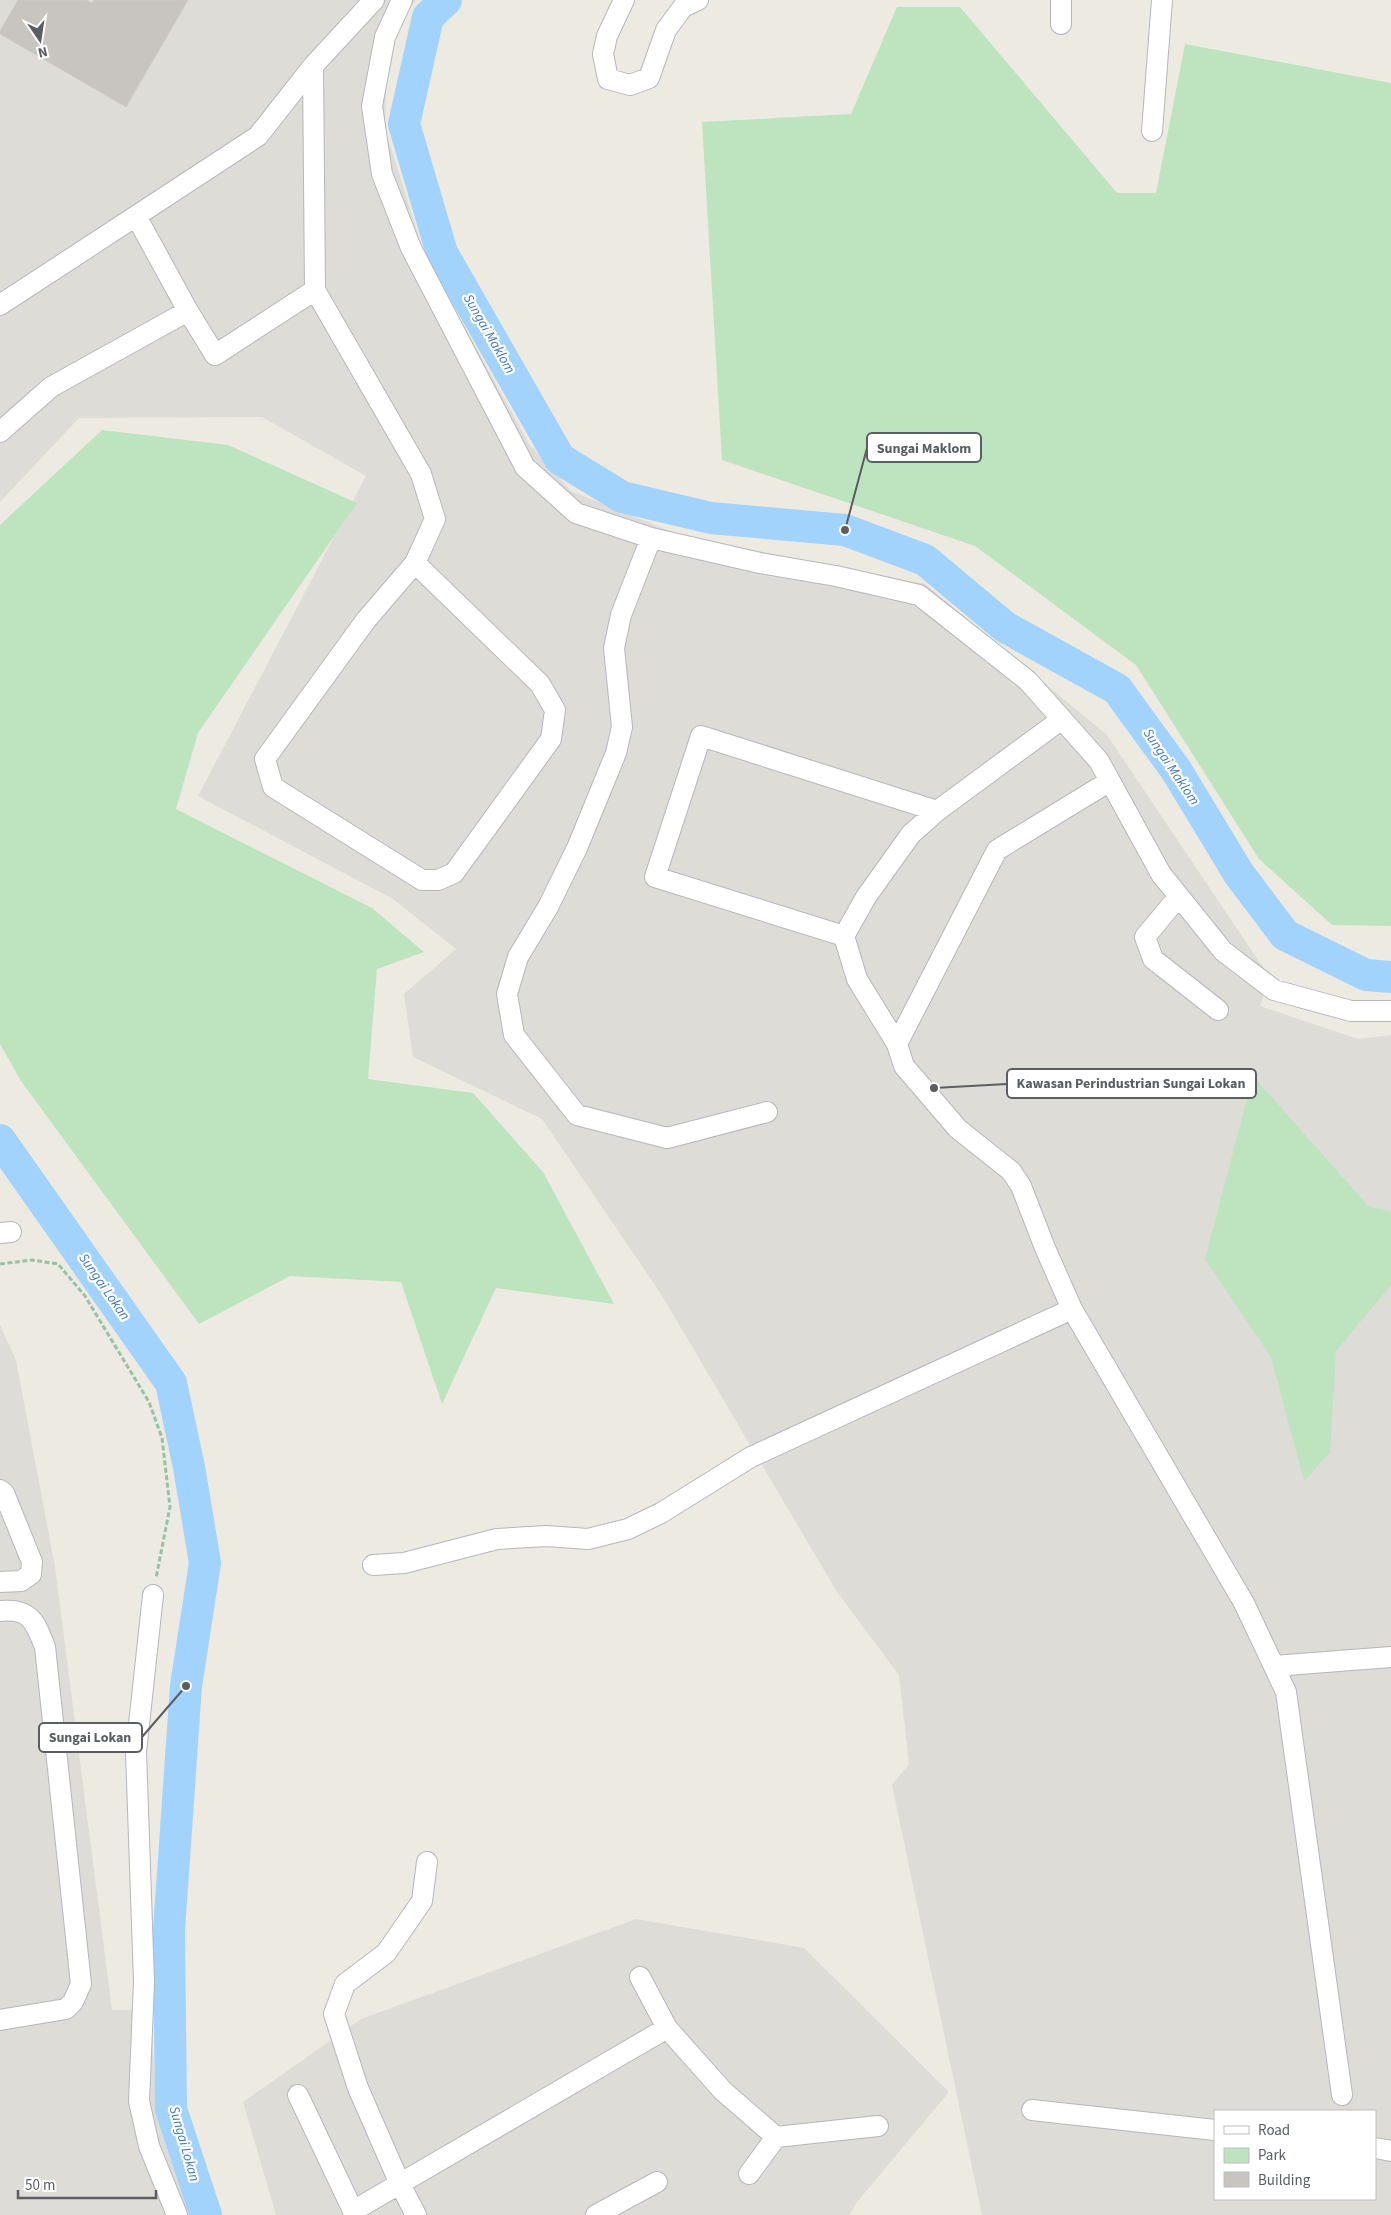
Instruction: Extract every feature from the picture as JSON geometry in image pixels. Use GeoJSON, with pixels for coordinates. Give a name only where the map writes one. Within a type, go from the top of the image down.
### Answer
{"type":"FeatureCollection","features":[{"type":"Feature","properties":{"kind":"street"},"geometry":{"type":"LineString","coordinates":[[0,305],[258,136],[312,66],[374,0]]}},
{"type":"Feature","properties":{"kind":"street"},"geometry":{"type":"LineString","coordinates":[[402,0],[385,36],[372,106],[382,174],[411,248],[525,467],[576,513],[651,538],[760,563],[836,576],[919,595],[1028,681],[1098,761],[1161,874],[1223,951],[1274,990],[1351,1011],[1391,1011]]}},
{"type":"Feature","properties":{"kind":"street"},"geometry":{"type":"LineString","coordinates":[[624,0],[607,36],[603,54],[608,78],[630,85],[649,78],[666,30],[683,7],[698,0]]}},
{"type":"Feature","properties":{"kind":"street"},"geometry":{"type":"LineString","coordinates":[[1061,0],[1061,24]]}},
{"type":"Feature","properties":{"kind":"street"},"geometry":{"type":"LineString","coordinates":[[1152,131],[1162,0]]}},
{"type":"Feature","properties":{"kind":"street"},"geometry":{"type":"LineString","coordinates":[[312,66],[315,290],[421,474],[435,519],[415,563],[366,620],[265,759],[273,787],[422,880],[438,880],[454,873],[551,739],[555,710],[540,684],[415,563]]}},
{"type":"Feature","properties":{"kind":"street"},"geometry":{"type":"LineString","coordinates":[[136,216],[188,311],[215,355],[315,290]]}},
{"type":"Feature","properties":{"kind":"street"},"geometry":{"type":"LineString","coordinates":[[0,432],[51,387],[188,311]]}},
{"type":"Feature","properties":{"kind":"street"},"geometry":{"type":"LineString","coordinates":[[651,538],[621,615],[614,648],[622,727],[616,753],[577,848],[548,907],[518,957],[507,994],[514,1035],[577,1115],[667,1138],[767,1112]]}},
{"type":"Feature","properties":{"kind":"street"},"geometry":{"type":"LineString","coordinates":[[1062,720],[937,811],[911,834],[866,897],[844,936],[857,979],[897,1044],[904,1066],[958,1129],[1011,1172],[1021,1186],[1045,1248],[1072,1309],[1244,1603],[1286,1692],[1342,2095]]}},
{"type":"Feature","properties":{"kind":"street"},"geometry":{"type":"LineString","coordinates":[[844,936],[655,877],[701,736],[937,811]]}},
{"type":"Feature","properties":{"kind":"street"},"geometry":{"type":"LineString","coordinates":[[897,1044],[997,850],[1110,781]]}},
{"type":"Feature","properties":{"kind":"street"},"geometry":{"type":"LineString","coordinates":[[1179,896],[1145,937],[1153,959],[1218,1010]]}},
{"type":"Feature","properties":{"kind":"street"},"geometry":{"type":"LineString","coordinates":[[373,1565],[404,1563],[497,1539],[546,1536],[588,1539],[628,1529],[660,1513],[759,1453],[1072,1309]]}},
{"type":"Feature","properties":{"kind":"street"},"geometry":{"type":"LineString","coordinates":[[0,1490],[4,1494],[32,1562],[31,1574],[21,1581],[0,1582]]}},
{"type":"Feature","properties":{"kind":"street"},"geometry":{"type":"LineString","coordinates":[[153,1595],[136,1752],[144,1982],[139,2100],[149,2146],[177,2215]]}},
{"type":"Feature","properties":{"kind":"street"},"geometry":{"type":"LineString","coordinates":[[0,1611],[16,1610],[34,1621],[45,1647],[82,1984],[73,2002],[66,2009],[0,2020]]}},
{"type":"Feature","properties":{"kind":"street"},"geometry":{"type":"LineString","coordinates":[[1274,1666],[1391,1657]]}},
{"type":"Feature","properties":{"kind":"street"},"geometry":{"type":"LineString","coordinates":[[416,2215],[400,2184],[358,2088],[334,2014],[345,1984],[386,1953],[422,1901],[428,1862]]}},
{"type":"Feature","properties":{"kind":"street"},"geometry":{"type":"LineString","coordinates":[[640,1977],[667,2028],[723,2091],[776,2137],[878,2126]]}},
{"type":"Feature","properties":{"kind":"street"},"geometry":{"type":"LineString","coordinates":[[298,2095],[354,2213],[400,2184],[667,2028]]}},
{"type":"Feature","properties":{"kind":"street"},"geometry":{"type":"LineString","coordinates":[[1032,2110],[1214,2130]]}},
{"type":"Feature","properties":{"kind":"street"},"geometry":{"type":"LineString","coordinates":[[749,2174],[776,2137]]}},
{"type":"Feature","properties":{"kind":"street"},"geometry":{"type":"LineString","coordinates":[[1376,2148],[1391,2151]]}},
{"type":"Feature","properties":{"kind":"street"},"geometry":{"type":"LineString","coordinates":[[596,2215],[657,2182]]}},
{"type":"Feature","properties":{"kind":"path"},"geometry":{"type":"LineString","coordinates":[[0,1264],[32,1260],[58,1264],[84,1296],[149,1402],[162,1438],[170,1507],[153,1595]]}},
{"type":"Feature","properties":{"kind":"shaded area"},"geometry":{"type":"Polygon","coordinates":[[[0,0],[416,0],[387,37],[385,129],[424,253],[529,444],[571,491],[682,536],[925,584],[1107,735],[1270,978],[1260,1006],[1358,1039],[1391,1035],[1391,2215],[982,2215],[892,1785],[909,1764],[899,1675],[837,1592],[661,1294],[542,1119],[413,1057],[404,994],[456,949],[393,899],[198,796],[366,476],[262,417],[79,418],[0,502],[0,0]]]}},
{"type":"Feature","properties":{"kind":"shaded area"},"geometry":{"type":"Polygon","coordinates":[[[0,1325],[16,1360],[55,1567],[112,2010],[151,2010],[156,2105],[206,2215],[0,2215],[0,1325]]]}},
{"type":"Feature","properties":{"kind":"shaded area"},"geometry":{"type":"Polygon","coordinates":[[[636,1919],[804,1948],[949,2092],[857,2202],[849,2215],[276,2215],[243,2102],[361,2019],[636,1919]]]}},
{"type":"Feature","properties":{"kind":"green space"},"geometry":{"type":"Polygon","coordinates":[[[897,7],[960,7],[1117,193],[1156,193],[1185,44],[1391,83],[1391,926],[1332,925],[1259,859],[1136,665],[975,546],[722,460],[702,122],[851,114],[897,7]]]}},
{"type":"Feature","properties":{"kind":"green space"},"geometry":{"type":"Polygon","coordinates":[[[102,430],[228,445],[357,503],[198,733],[176,809],[372,908],[424,952],[377,969],[368,1079],[473,1093],[543,1172],[614,1304],[496,1288],[442,1404],[401,1282],[290,1276],[199,1324],[21,1081],[0,1044],[0,525],[102,430]]]}},
{"type":"Feature","properties":{"kind":"green space"},"geometry":{"type":"Polygon","coordinates":[[[1253,1076],[1369,1207],[1391,1211],[1391,1285],[1336,1351],[1330,1453],[1304,1481],[1271,1357],[1205,1259],[1253,1076]]]}},
{"type":"Feature","properties":{"kind":"building"},"geometry":{"type":"Polygon","coordinates":[[[18,0],[86,0],[92,3],[94,0],[188,0],[126,107],[0,34],[18,0]]]}},
{"type":"Feature","properties":{"kind":"waterway","name":"Sungai Maklom"},"geometry":{"type":"LineString","coordinates":[[446,0],[428,17],[404,124],[442,253],[560,459],[622,497],[711,518],[845,530],[925,560],[1005,627],[1117,689],[1176,770],[1239,874],[1285,935],[1366,975],[1391,977]]}},
{"type":"Feature","properties":{"kind":"waterway","name":"Sungai Lokan"},"geometry":{"type":"LineString","coordinates":[[0,1140],[171,1383],[189,1467],[205,1563],[186,1686],[169,1930],[171,2109],[206,2215]]}},
{"type":"Feature","properties":{"kind":"place","name":"Sungai Maklom"},"geometry":{"type":"Point","coordinates":[845,530]}},
{"type":"Feature","properties":{"kind":"place","name":"Kawasan Perindustrian Sungai Lokan"},"geometry":{"type":"Point","coordinates":[934,1088]}},
{"type":"Feature","properties":{"kind":"place","name":"Sungai Lokan"},"geometry":{"type":"Point","coordinates":[186,1686]}}]}
